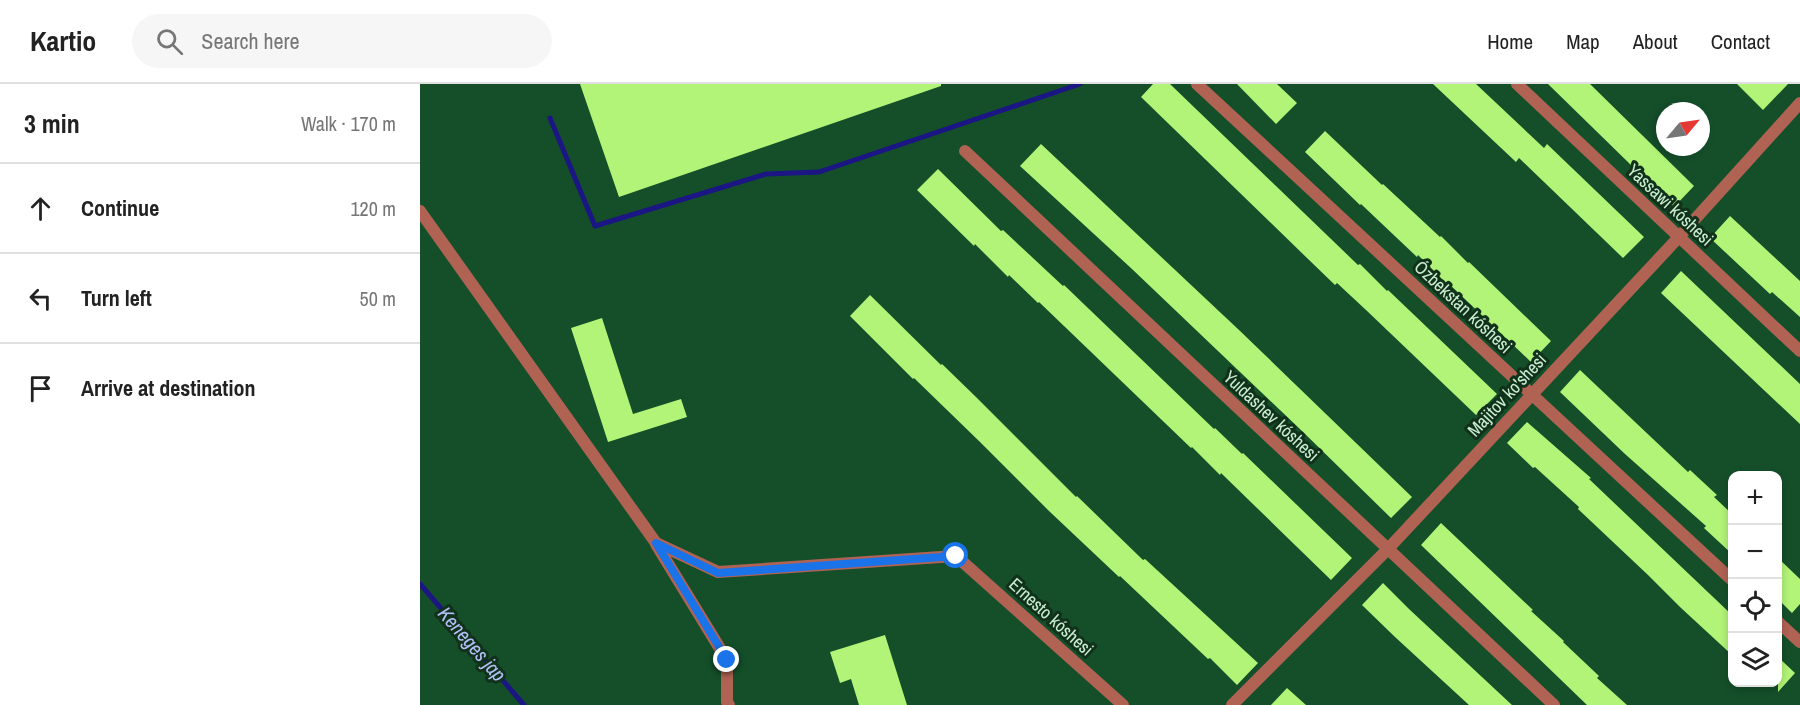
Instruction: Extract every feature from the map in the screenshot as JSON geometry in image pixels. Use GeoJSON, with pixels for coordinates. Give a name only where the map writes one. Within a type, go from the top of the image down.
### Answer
{"type":"FeatureCollection","features":[{"type":"Feature","properties":{"kind":"street","name":"Ózbekstan kóshesi"},"geometry":{"type":"LineString","coordinates":[[1197,84],[1731,579]]}},
{"type":"Feature","properties":{"kind":"street","name":"Yassawi kóshesi"},"geometry":{"type":"LineString","coordinates":[[1517,84],[1800,351]]}},
{"type":"Feature","properties":{"kind":"street","name":"Majitov ko'shesi"},"geometry":{"type":"LineString","coordinates":[[1232,705],[1387,550],[1678,238],[1800,103]]}},
{"type":"Feature","properties":{"kind":"street","name":"Yuldashev kóshesi"},"geometry":{"type":"LineString","coordinates":[[965,151],[1554,705]]}},
{"type":"Feature","properties":{"kind":"street"},"geometry":{"type":"LineString","coordinates":[[420,211],[656,543],[727,660],[727,702],[729,705]]}},
{"type":"Feature","properties":{"kind":"street","name":"Ernesto kóshesi"},"geometry":{"type":"LineString","coordinates":[[656,543],[718,573],[956,556],[1123,705]]}},
{"type":"Feature","properties":{"kind":"street"},"geometry":{"type":"LineString","coordinates":[[1782,626],[1800,642]]}},
{"type":"Feature","properties":{"kind":"building"},"geometry":{"type":"Polygon","coordinates":[[[580,84],[941,84],[941,86],[619,197],[580,84]]]}},
{"type":"Feature","properties":{"kind":"building"},"geometry":{"type":"Polygon","coordinates":[[[1153,84],[1170,84],[1358,265],[1360,264],[1497,394],[1476,415],[1337,283],[1335,285],[1141,97],[1153,84]]]}},
{"type":"Feature","properties":{"kind":"building"},"geometry":{"type":"Polygon","coordinates":[[[1237,84],[1277,84],[1297,103],[1276,124],[1237,84]]]}},
{"type":"Feature","properties":{"kind":"building"},"geometry":{"type":"Polygon","coordinates":[[[1433,84],[1476,84],[1544,148],[1547,144],[1644,237],[1623,258],[1519,158],[1516,162],[1433,84]]]}},
{"type":"Feature","properties":{"kind":"building"},"geometry":{"type":"Polygon","coordinates":[[[1548,84],[1590,84],[1656,149],[1656,156],[1663,156],[1694,186],[1674,207],[1548,84]]]}},
{"type":"Feature","properties":{"kind":"building"},"geometry":{"type":"Polygon","coordinates":[[[1737,84],[1788,84],[1763,110],[1737,84]]]}},
{"type":"Feature","properties":{"kind":"building"},"geometry":{"type":"Polygon","coordinates":[[[1325,131],[1469,262],[1551,341],[1531,362],[1305,152],[1325,131]]]}},
{"type":"Feature","properties":{"kind":"building"},"geometry":{"type":"Polygon","coordinates":[[[1041,144],[1412,497],[1391,518],[1132,269],[1020,166],[1041,144]]]}},
{"type":"Feature","properties":{"kind":"building"},"geometry":{"type":"Polygon","coordinates":[[[938,169],[1001,231],[1003,230],[1064,285],[1352,558],[1331,580],[1221,473],[1220,475],[1039,302],[1009,275],[1008,277],[975,244],[974,246],[917,190],[938,169]]]}},
{"type":"Feature","properties":{"kind":"building"},"geometry":{"type":"Polygon","coordinates":[[[1730,216],[1800,281],[1800,317],[1772,292],[1770,294],[1710,238],[1730,216]]]}},
{"type":"Feature","properties":{"kind":"building"},"geometry":{"type":"Polygon","coordinates":[[[1681,271],[1800,384],[1800,424],[1661,293],[1681,271]]]}},
{"type":"Feature","properties":{"kind":"building"},"geometry":{"type":"Polygon","coordinates":[[[870,295],[1076,497],[1258,663],[1237,685],[1049,511],[850,316],[870,295]]]}},
{"type":"Feature","properties":{"kind":"building"},"geometry":{"type":"Polygon","coordinates":[[[602,318],[633,414],[681,399],[687,417],[608,442],[571,328],[602,318]]]}},
{"type":"Feature","properties":{"kind":"building"},"geometry":{"type":"Polygon","coordinates":[[[1580,370],[1688,472],[1690,470],[1717,495],[1714,497],[1728,510],[1728,550],[1704,528],[1706,526],[1560,392],[1580,370]]]}},
{"type":"Feature","properties":{"kind":"building"},"geometry":{"type":"Polygon","coordinates":[[[1527,422],[1591,478],[1589,479],[1728,611],[1728,651],[1578,509],[1579,507],[1507,443],[1527,422]]]}},
{"type":"Feature","properties":{"kind":"building"},"geometry":{"type":"Polygon","coordinates":[[[1441,523],[1533,610],[1531,611],[1599,676],[1597,678],[1627,705],[1587,705],[1421,545],[1441,523]]]}},
{"type":"Feature","properties":{"kind":"building"},"geometry":{"type":"Polygon","coordinates":[[[1782,562],[1800,579],[1800,604],[1792,613],[1782,603],[1782,562]]]}},
{"type":"Feature","properties":{"kind":"building"},"geometry":{"type":"Polygon","coordinates":[[[1383,583],[1512,705],[1469,705],[1395,637],[1362,605],[1383,583]]]}},
{"type":"Feature","properties":{"kind":"building"},"geometry":{"type":"Polygon","coordinates":[[[885,635],[907,705],[859,705],[851,679],[840,683],[830,652],[885,635]]]}},
{"type":"Feature","properties":{"kind":"building"},"geometry":{"type":"Polygon","coordinates":[[[1782,661],[1795,673],[1778,692],[1778,687],[1782,687],[1782,661]]]}},
{"type":"Feature","properties":{"kind":"building"},"geometry":{"type":"Polygon","coordinates":[[[1287,688],[1306,705],[1271,705],[1287,688]]]}},
{"type":"Feature","properties":{"kind":"waterway"},"geometry":{"type":"LineString","coordinates":[[550,118],[595,226],[766,174],[819,172],[1080,84]]}},
{"type":"Feature","properties":{"kind":"waterway","name":"Keneges jap"},"geometry":{"type":"LineString","coordinates":[[420,584],[524,705]]}},
{"type":"Feature","properties":{"kind":"route"},"geometry":{"type":"LineString","coordinates":[[727,660],[656,543],[718,573],[956,556]]}}]}
